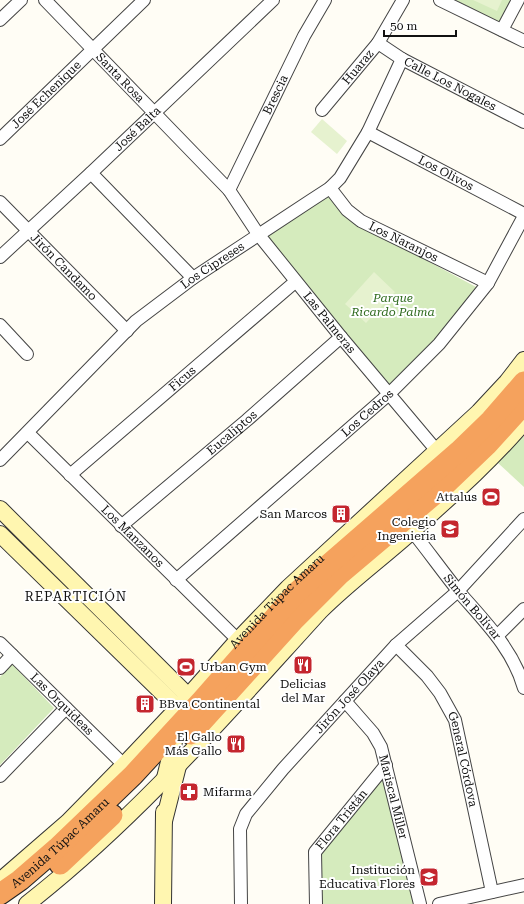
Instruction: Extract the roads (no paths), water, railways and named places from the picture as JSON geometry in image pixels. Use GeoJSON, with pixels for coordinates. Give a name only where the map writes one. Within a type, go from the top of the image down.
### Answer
{"type":"FeatureCollection","features":[{"type":"Feature","properties":{"kind":"highway","name":"Avenida Túpac Amaru"},"geometry":{"type":"LineString","coordinates":[[0,894],[20,880],[57,848],[132,775],[298,591],[459,451],[491,420],[524,382]]}},
{"type":"Feature","properties":{"kind":"highway","name":"Avenida Túpac Amaru"},"geometry":{"type":"LineString","coordinates":[[10,904],[56,868],[173,761],[185,715],[306,608],[339,575],[442,488],[487,445],[524,404]]}},
{"type":"Feature","properties":{"kind":"main road","name":"Avenida Túpac Amaru"},"geometry":{"type":"LineString","coordinates":[[0,881],[68,822],[124,765],[185,715],[238,640],[320,556],[479,412],[507,382],[524,360]]}},
{"type":"Feature","properties":{"kind":"main road","name":"Avenida Túpac Amaru"},"geometry":{"type":"LineString","coordinates":[[173,761],[331,600],[412,531],[488,460],[524,422]]}},
{"type":"Feature","properties":{"kind":"main road"},"geometry":{"type":"LineString","coordinates":[[0,509],[185,715]]}},
{"type":"Feature","properties":{"kind":"main road"},"geometry":{"type":"LineString","coordinates":[[0,534],[185,715]]}},
{"type":"Feature","properties":{"kind":"main road"},"geometry":{"type":"LineString","coordinates":[[164,904],[165,778],[173,761]]}},
{"type":"Feature","properties":{"kind":"main road"},"geometry":{"type":"LineString","coordinates":[[164,821],[173,761]]}},
{"type":"Feature","properties":{"kind":"main road","name":"Avenida Túpac Amaru"},"geometry":{"type":"LineString","coordinates":[[27,904],[92,849],[165,778]]}},
{"type":"Feature","properties":{"kind":"street"},"geometry":{"type":"LineString","coordinates":[[0,20],[21,0]]}},
{"type":"Feature","properties":{"kind":"street","name":"Santa Rosa"},"geometry":{"type":"LineString","coordinates":[[45,0],[229,190]]}},
{"type":"Feature","properties":{"kind":"street","name":"José Echenique"},"geometry":{"type":"LineString","coordinates":[[0,139],[144,0]]}},
{"type":"Feature","properties":{"kind":"street","name":"José Balta"},"geometry":{"type":"LineString","coordinates":[[0,257],[154,114],[273,0]]}},
{"type":"Feature","properties":{"kind":"street","name":"Brescia"},"geometry":{"type":"LineString","coordinates":[[229,190],[304,36],[324,0]]}},
{"type":"Feature","properties":{"kind":"street","name":"Huaraz"},"geometry":{"type":"LineString","coordinates":[[322,110],[378,43],[403,0]]}},
{"type":"Feature","properties":{"kind":"street"},"geometry":{"type":"LineString","coordinates":[[440,0],[524,41]]}},
{"type":"Feature","properties":{"kind":"street"},"geometry":{"type":"LineString","coordinates":[[502,30],[518,0]]}},
{"type":"Feature","properties":{"kind":"street","name":"Calle Los Nogales"},"geometry":{"type":"LineString","coordinates":[[378,43],[402,59],[524,122]]}},
{"type":"Feature","properties":{"kind":"street","name":"Los Cipreses"},"geometry":{"type":"LineString","coordinates":[[0,460],[136,321],[193,278],[330,188],[340,178],[368,132],[402,59]]}},
{"type":"Feature","properties":{"kind":"street","name":"Los Olivos"},"geometry":{"type":"LineString","coordinates":[[368,132],[524,215]]}},
{"type":"Feature","properties":{"kind":"street"},"geometry":{"type":"LineString","coordinates":[[91,173],[193,278]]}},
{"type":"Feature","properties":{"kind":"street","name":"Los Naranjos"},"geometry":{"type":"LineString","coordinates":[[330,188],[347,210],[361,221],[488,283]]}},
{"type":"Feature","properties":{"kind":"street","name":"Las Palmeras"},"geometry":{"type":"LineString","coordinates":[[229,190],[258,234],[295,282],[437,451]]}},
{"type":"Feature","properties":{"kind":"street","name":"Jirón Candamo"},"geometry":{"type":"LineString","coordinates":[[0,202],[127,331]]}},
{"type":"Feature","properties":{"kind":"street","name":"Los Cedros"},"geometry":{"type":"LineString","coordinates":[[176,580],[389,394],[439,344],[488,283],[524,215]]}},
{"type":"Feature","properties":{"kind":"street","name":"Ficus"},"geometry":{"type":"LineString","coordinates":[[70,474],[295,282]]}},
{"type":"Feature","properties":{"kind":"street"},"geometry":{"type":"LineString","coordinates":[[0,325],[27,354]]}},
{"type":"Feature","properties":{"kind":"street","name":"Eucaliptos"},"geometry":{"type":"LineString","coordinates":[[122,526],[247,420],[341,337]]}},
{"type":"Feature","properties":{"kind":"street","name":"Los Manzanos"},"geometry":{"type":"LineString","coordinates":[[28,433],[238,640]]}},
{"type":"Feature","properties":{"kind":"street","name":"Jirón José Olaya"},"geometry":{"type":"LineString","coordinates":[[242,904],[240,829],[246,814],[282,769],[396,645],[458,591],[524,519]]}},
{"type":"Feature","properties":{"kind":"street","name":"Simón Bolívar"},"geometry":{"type":"LineString","coordinates":[[412,531],[458,591],[498,636],[512,656],[524,688]]}},
{"type":"Feature","properties":{"kind":"street"},"geometry":{"type":"LineString","coordinates":[[498,636],[524,609]]}},
{"type":"Feature","properties":{"kind":"street","name":"Las Orquídeas"},"geometry":{"type":"LineString","coordinates":[[0,643],[124,765]]}},
{"type":"Feature","properties":{"kind":"street","name":"General Córdova"},"geometry":{"type":"LineString","coordinates":[[396,645],[427,676],[440,693],[454,720],[492,892]]}},
{"type":"Feature","properties":{"kind":"street"},"geometry":{"type":"LineString","coordinates":[[0,668],[12,655]]}},
{"type":"Feature","properties":{"kind":"street","name":"Mariscal Miller"},"geometry":{"type":"LineString","coordinates":[[345,701],[373,733],[381,747],[420,904]]}},
{"type":"Feature","properties":{"kind":"street"},"geometry":{"type":"LineString","coordinates":[[0,776],[66,708]]}},
{"type":"Feature","properties":{"kind":"street","name":"Flora Tristán"},"geometry":{"type":"LineString","coordinates":[[316,904],[315,852],[386,765]]}},
{"type":"Feature","properties":{"kind":"street"},"geometry":{"type":"LineString","coordinates":[[438,904],[524,885]]}},
{"type":"Feature","properties":{"kind":"place","name":"Attalus"},"geometry":{"type":"Point","coordinates":[491,497]}},
{"type":"Feature","properties":{"kind":"place","name":"San Marcos"},"geometry":{"type":"Point","coordinates":[341,514]}},
{"type":"Feature","properties":{"kind":"place","name":"Colegio Ingenieria"},"geometry":{"type":"Point","coordinates":[450,529]}},
{"type":"Feature","properties":{"kind":"place","name":"Delicias del Mar"},"geometry":{"type":"Point","coordinates":[303,665]}},
{"type":"Feature","properties":{"kind":"place","name":"Urban Gym"},"geometry":{"type":"Point","coordinates":[186,667]}},
{"type":"Feature","properties":{"kind":"place","name":"BBva Continental"},"geometry":{"type":"Point","coordinates":[145,704]}},
{"type":"Feature","properties":{"kind":"place","name":"El Gallo Más Gallo"},"geometry":{"type":"Point","coordinates":[236,744]}},
{"type":"Feature","properties":{"kind":"place","name":"Mifarma"},"geometry":{"type":"Point","coordinates":[189,792]}},
{"type":"Feature","properties":{"kind":"place","name":"Institución Educativa Flores"},"geometry":{"type":"Point","coordinates":[429,877]}},
{"type":"Feature","properties":{"kind":"district","name":"REPARTICIÓN"},"geometry":{"type":"Point","coordinates":[76,596]}},
{"type":"Feature","properties":{"kind":"park label","name":"Parque Ricardo Palma"},"geometry":{"type":"Point","coordinates":[393,305]}}]}
